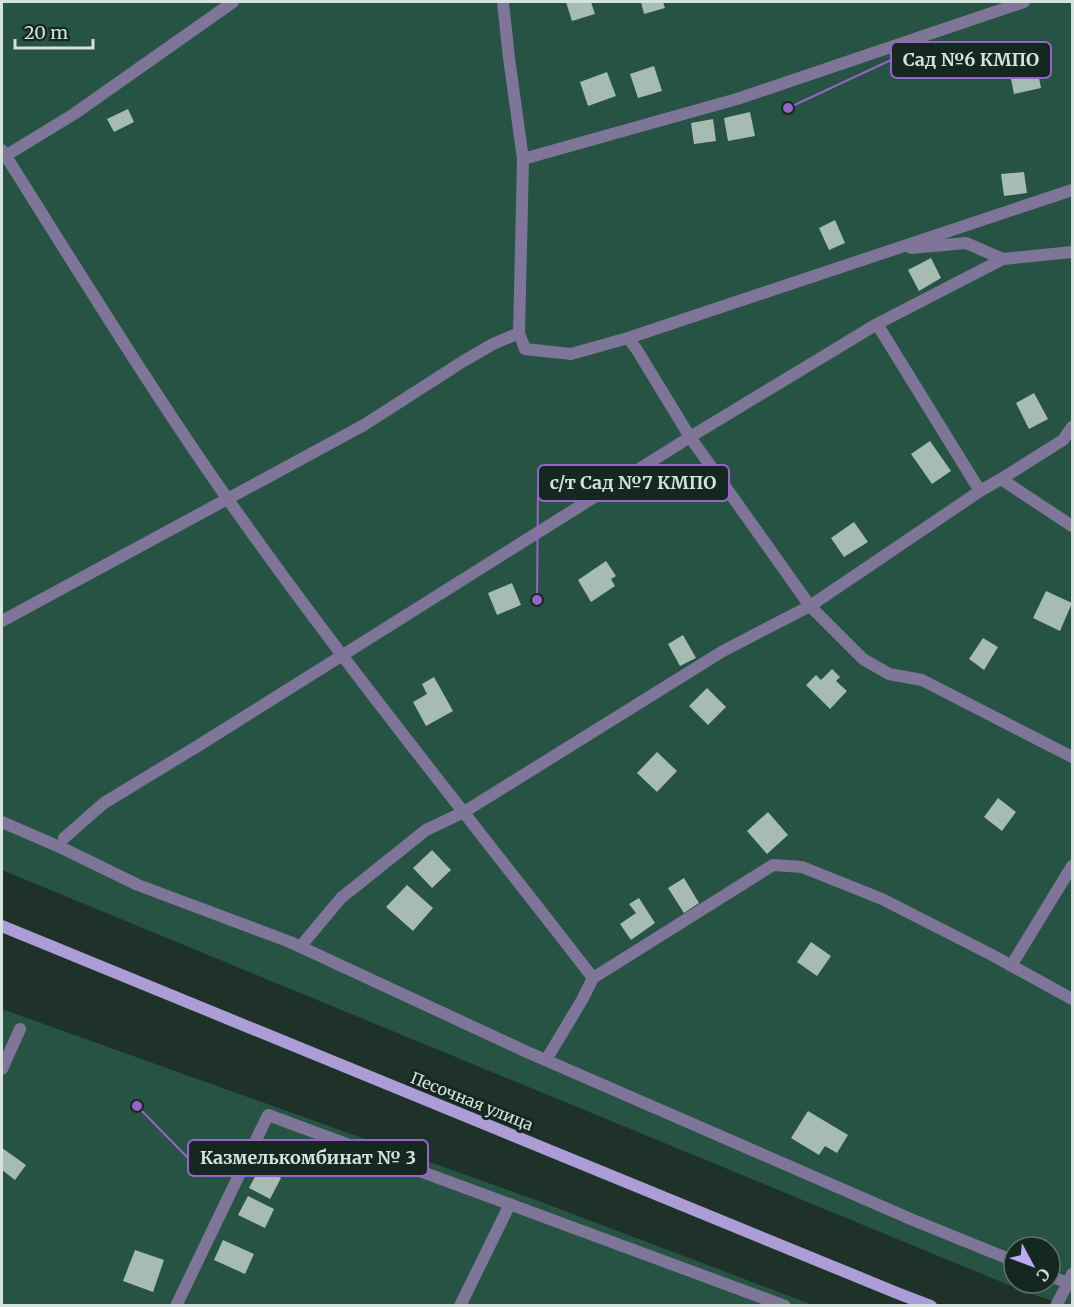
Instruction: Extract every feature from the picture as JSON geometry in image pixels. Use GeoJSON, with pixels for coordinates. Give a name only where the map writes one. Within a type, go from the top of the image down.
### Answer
{"type":"FeatureCollection","features":[{"type":"Feature","properties":{"kind":"main road","name":"Песочная улица"},"geometry":{"type":"LineString","coordinates":[[2,926],[798,1253],[931,1305]]}},
{"type":"Feature","properties":{"kind":"street"},"geometry":{"type":"LineString","coordinates":[[233,2],[74,114],[3,155],[138,367],[227,499],[372,695],[593,978]]}},
{"type":"Feature","properties":{"kind":"street"},"geometry":{"type":"LineString","coordinates":[[503,2],[523,159],[519,333],[525,349],[572,354],[628,338],[1072,190]]}},
{"type":"Feature","properties":{"kind":"street"},"geometry":{"type":"LineString","coordinates":[[523,159],[737,99],[1024,2]]}},
{"type":"Feature","properties":{"kind":"street"},"geometry":{"type":"LineString","coordinates":[[888,250],[966,243],[1003,259]]}},
{"type":"Feature","properties":{"kind":"street"},"geometry":{"type":"LineString","coordinates":[[64,838],[104,803],[343,656],[690,437],[877,324],[1003,259],[1072,252]]}},
{"type":"Feature","properties":{"kind":"street"},"geometry":{"type":"LineString","coordinates":[[877,324],[980,491]]}},
{"type":"Feature","properties":{"kind":"street"},"geometry":{"type":"LineString","coordinates":[[2,621],[364,425],[462,362],[493,344],[519,333]]}},
{"type":"Feature","properties":{"kind":"street"},"geometry":{"type":"LineString","coordinates":[[628,338],[638,350],[690,437],[810,606],[863,659],[888,674],[922,680],[1072,757]]}},
{"type":"Feature","properties":{"kind":"street"},"geometry":{"type":"LineString","coordinates":[[300,947],[341,898],[426,830],[464,812],[723,651],[810,606],[980,491],[1063,440],[1072,427]]}},
{"type":"Feature","properties":{"kind":"street"},"geometry":{"type":"LineString","coordinates":[[1001,479],[1072,526]]}},
{"type":"Feature","properties":{"kind":"street"},"geometry":{"type":"LineString","coordinates":[[2,822],[138,885],[300,947],[546,1060],[913,1220],[1002,1256]]}},
{"type":"Feature","properties":{"kind":"street"},"geometry":{"type":"LineString","coordinates":[[546,1060],[593,978],[773,865],[802,867],[882,899],[1072,999]]}},
{"type":"Feature","properties":{"kind":"street"},"geometry":{"type":"LineString","coordinates":[[1011,966],[1072,866]]}},
{"type":"Feature","properties":{"kind":"street"},"geometry":{"type":"LineString","coordinates":[[2,1069],[20,1029]]}},
{"type":"Feature","properties":{"kind":"street"},"geometry":{"type":"LineString","coordinates":[[176,1305],[268,1115],[785,1305]]}},
{"type":"Feature","properties":{"kind":"street"},"geometry":{"type":"LineString","coordinates":[[460,1305],[510,1204]]}},
{"type":"Feature","properties":{"kind":"street"},"geometry":{"type":"LineString","coordinates":[[1056,1305],[1071,1281]]}},
{"type":"Feature","properties":{"kind":"street"},"geometry":{"type":"LineString","coordinates":[[746,1305],[752,1293]]}},
{"type":"Feature","properties":{"kind":"green space"},"geometry":{"type":"Polygon","coordinates":[[[2,2],[1072,2],[1072,1305],[1063,1305],[1035,1295],[1062,1295],[1062,1235],[1002,1235],[1002,1282],[2,870],[2,2]]]}},
{"type":"Feature","properties":{"kind":"green space"},"geometry":{"type":"Polygon","coordinates":[[[2,1009],[544,1203],[813,1305],[2,1306],[2,1009]]]}},
{"type":"Feature","properties":{"kind":"building"},"geometry":{"type":"Polygon","coordinates":[[[566,2],[591,2],[595,14],[572,21],[566,2]]]}},
{"type":"Feature","properties":{"kind":"building"},"geometry":{"type":"Polygon","coordinates":[[[641,2],[663,2],[665,8],[644,14],[641,2]]]}},
{"type":"Feature","properties":{"kind":"building"},"geometry":{"type":"Polygon","coordinates":[[[654,66],[662,91],[638,98],[630,74],[654,66]]]}},
{"type":"Feature","properties":{"kind":"building"},"geometry":{"type":"Polygon","coordinates":[[[607,72],[616,96],[588,106],[580,82],[607,72]]]}},
{"type":"Feature","properties":{"kind":"building"},"geometry":{"type":"Polygon","coordinates":[[[1038,73],[1041,88],[1014,94],[1011,79],[1038,73]]]}},
{"type":"Feature","properties":{"kind":"building"},"geometry":{"type":"Polygon","coordinates":[[[128,109],[134,122],[114,132],[107,119],[128,109]]]}},
{"type":"Feature","properties":{"kind":"building"},"geometry":{"type":"Polygon","coordinates":[[[750,112],[755,136],[728,141],[724,118],[750,112]]]}},
{"type":"Feature","properties":{"kind":"building"},"geometry":{"type":"Polygon","coordinates":[[[713,119],[716,141],[694,144],[691,123],[713,119]]]}},
{"type":"Feature","properties":{"kind":"building"},"geometry":{"type":"Polygon","coordinates":[[[1024,172],[1027,193],[1004,196],[1001,174],[1024,172]]]}},
{"type":"Feature","properties":{"kind":"building"},"geometry":{"type":"Polygon","coordinates":[[[835,220],[845,243],[829,250],[819,228],[835,220]]]}},
{"type":"Feature","properties":{"kind":"building"},"geometry":{"type":"Polygon","coordinates":[[[931,258],[941,278],[919,291],[908,270],[931,258]]]}},
{"type":"Feature","properties":{"kind":"building"},"geometry":{"type":"Polygon","coordinates":[[[1034,393],[1048,419],[1029,429],[1016,403],[1034,393]]]}},
{"type":"Feature","properties":{"kind":"building"},"geometry":{"type":"Polygon","coordinates":[[[930,441],[951,471],[932,484],[911,454],[930,441]]]}},
{"type":"Feature","properties":{"kind":"building"},"geometry":{"type":"Polygon","coordinates":[[[854,522],[868,542],[844,557],[831,538],[854,522]]]}},
{"type":"Feature","properties":{"kind":"building"},"geometry":{"type":"Polygon","coordinates":[[[606,561],[616,576],[611,579],[615,586],[591,602],[578,580],[606,561]]]}},
{"type":"Feature","properties":{"kind":"building"},"geometry":{"type":"Polygon","coordinates":[[[512,583],[521,605],[497,615],[488,593],[512,583]]]}},
{"type":"Feature","properties":{"kind":"building"},"geometry":{"type":"Polygon","coordinates":[[[1046,591],[1072,603],[1060,631],[1033,618],[1046,591]]]}},
{"type":"Feature","properties":{"kind":"building"},"geometry":{"type":"Polygon","coordinates":[[[683,635],[696,658],[680,666],[668,644],[683,635]]]}},
{"type":"Feature","properties":{"kind":"building"},"geometry":{"type":"Polygon","coordinates":[[[983,638],[998,647],[984,670],[969,659],[983,638]]]}},
{"type":"Feature","properties":{"kind":"building"},"geometry":{"type":"Polygon","coordinates":[[[832,669],[840,677],[836,681],[847,691],[830,709],[806,685],[816,675],[821,680],[832,669]]]}},
{"type":"Feature","properties":{"kind":"building"},"geometry":{"type":"Polygon","coordinates":[[[434,677],[453,711],[426,726],[413,702],[427,694],[422,684],[434,677]]]}},
{"type":"Feature","properties":{"kind":"building"},"geometry":{"type":"Polygon","coordinates":[[[707,688],[726,707],[708,725],[689,706],[707,688]]]}},
{"type":"Feature","properties":{"kind":"building"},"geometry":{"type":"Polygon","coordinates":[[[657,752],[677,771],[657,792],[637,773],[657,752]]]}},
{"type":"Feature","properties":{"kind":"building"},"geometry":{"type":"Polygon","coordinates":[[[998,798],[1016,812],[1002,831],[984,817],[998,798]]]}},
{"type":"Feature","properties":{"kind":"building"},"geometry":{"type":"Polygon","coordinates":[[[768,812],[788,835],[767,854],[747,831],[768,812]]]}},
{"type":"Feature","properties":{"kind":"building"},"geometry":{"type":"Polygon","coordinates":[[[432,850],[451,870],[432,888],[413,868],[432,850]]]}},
{"type":"Feature","properties":{"kind":"building"},"geometry":{"type":"Polygon","coordinates":[[[684,878],[699,903],[684,913],[668,888],[684,878]]]}},
{"type":"Feature","properties":{"kind":"building"},"geometry":{"type":"Polygon","coordinates":[[[407,885],[433,908],[413,931],[386,907],[407,885]]]}},
{"type":"Feature","properties":{"kind":"building"},"geometry":{"type":"Polygon","coordinates":[[[639,898],[655,923],[631,940],[620,924],[636,913],[629,904],[639,898]]]}},
{"type":"Feature","properties":{"kind":"building"},"geometry":{"type":"Polygon","coordinates":[[[811,942],[831,956],[817,976],[797,962],[811,942]]]}},
{"type":"Feature","properties":{"kind":"building"},"geometry":{"type":"Polygon","coordinates":[[[808,1111],[848,1135],[837,1153],[825,1146],[819,1155],[791,1138],[808,1111]]]}},
{"type":"Feature","properties":{"kind":"building"},"geometry":{"type":"Polygon","coordinates":[[[2,1148],[26,1165],[15,1180],[2,1170],[2,1148]]]}},
{"type":"Feature","properties":{"kind":"building"},"geometry":{"type":"Polygon","coordinates":[[[260,1167],[281,1178],[270,1199],[249,1188],[260,1167]]]}},
{"type":"Feature","properties":{"kind":"building"},"geometry":{"type":"Polygon","coordinates":[[[248,1196],[274,1209],[265,1228],[238,1215],[248,1196]]]}},
{"type":"Feature","properties":{"kind":"building"},"geometry":{"type":"Polygon","coordinates":[[[223,1240],[254,1254],[245,1274],[214,1260],[223,1240]]]}},
{"type":"Feature","properties":{"kind":"building"},"geometry":{"type":"Polygon","coordinates":[[[135,1250],[164,1260],[153,1292],[123,1281],[135,1250]]]}},
{"type":"Feature","properties":{"kind":"place","name":"Сад №6 КМПО"},"geometry":{"type":"Point","coordinates":[788,108]}},
{"type":"Feature","properties":{"kind":"place","name":"с/т Сад №7 КМПО"},"geometry":{"type":"Point","coordinates":[537,600]}},
{"type":"Feature","properties":{"kind":"place","name":"Казмелькомбинат № 3"},"geometry":{"type":"Point","coordinates":[137,1106]}}]}
